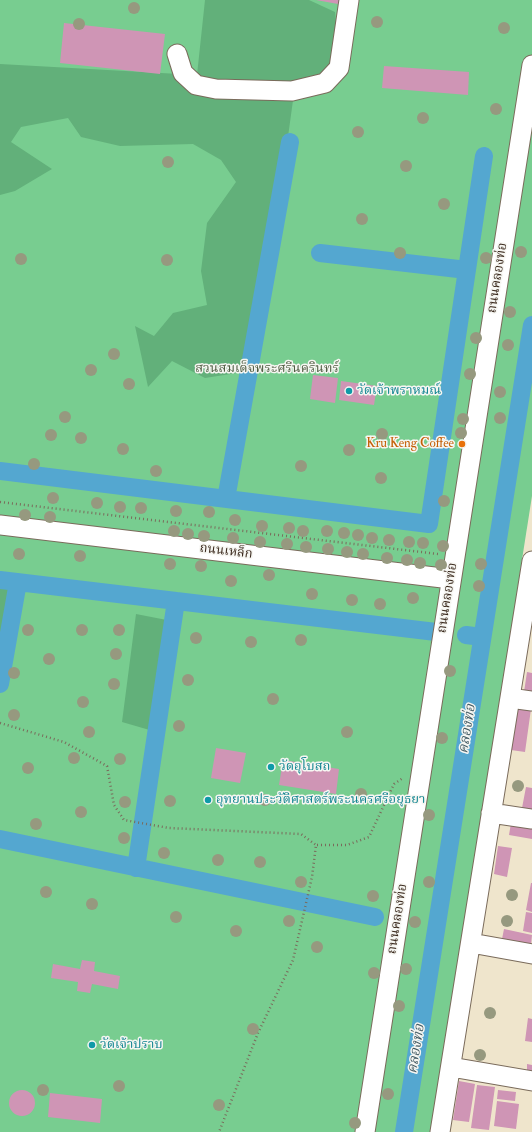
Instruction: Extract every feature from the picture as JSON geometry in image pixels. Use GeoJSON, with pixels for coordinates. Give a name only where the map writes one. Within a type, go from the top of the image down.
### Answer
{"type":"FeatureCollection","features":[{"type":"Feature","properties":{"kind":"street"},"geometry":{"type":"LineString","coordinates":[[177,54],[183,73],[196,85],[216,90],[292,91],[325,83],[339,68],[349,0]]}},
{"type":"Feature","properties":{"kind":"street","name":"ถนนคลองท่อ"},"geometry":{"type":"LineString","coordinates":[[365,1132],[532,65]]}},
{"type":"Feature","properties":{"kind":"street","name":"ถนนเหล็ก"},"geometry":{"type":"LineString","coordinates":[[0,525],[451,579]]}},
{"type":"Feature","properties":{"kind":"street"},"geometry":{"type":"LineString","coordinates":[[440,1132],[491,813],[530,584],[532,561]]}},
{"type":"Feature","properties":{"kind":"street"},"geometry":{"type":"LineString","coordinates":[[510,698],[532,701]]}},
{"type":"Feature","properties":{"kind":"street"},"geometry":{"type":"LineString","coordinates":[[491,813],[532,819]]}},
{"type":"Feature","properties":{"kind":"street"},"geometry":{"type":"LineString","coordinates":[[471,943],[532,954]]}},
{"type":"Feature","properties":{"kind":"street"},"geometry":{"type":"LineString","coordinates":[[451,1067],[532,1081]]}},
{"type":"Feature","properties":{"kind":"path"},"geometry":{"type":"LineString","coordinates":[[0,502],[455,556]]}},
{"type":"Feature","properties":{"kind":"path"},"geometry":{"type":"LineString","coordinates":[[0,723],[64,742],[107,766],[114,805],[124,820],[169,828],[301,834],[316,845],[347,845],[369,837],[394,784],[411,772],[421,771]]}},
{"type":"Feature","properties":{"kind":"path"},"geometry":{"type":"LineString","coordinates":[[219,1132],[258,1034],[293,960],[300,924],[312,877],[316,845]]}},
{"type":"Feature","properties":{"kind":"green space","name":"สวนสมเด็จพระศรีนครินทร์"},"geometry":{"type":"Polygon","coordinates":[[[0,0],[532,0],[532,496],[432,1132],[0,1132],[0,0]]]}},
{"type":"Feature","properties":{"kind":"green space"},"geometry":{"type":"Polygon","coordinates":[[[205,0],[309,0],[335,12],[341,79],[294,93],[256,370],[205,378],[172,361],[148,387],[135,326],[154,336],[173,313],[207,305],[201,271],[207,223],[236,182],[221,160],[193,144],[120,146],[81,137],[68,118],[21,127],[11,142],[52,169],[15,191],[0,195],[0,64],[197,75],[205,0]]]}},
{"type":"Feature","properties":{"kind":"green space"},"geometry":{"type":"Polygon","coordinates":[[[0,588],[12,590],[0,680],[0,588]]]}},
{"type":"Feature","properties":{"kind":"green space"},"geometry":{"type":"Polygon","coordinates":[[[136,614],[177,622],[153,731],[122,722],[136,614]]]}},
{"type":"Feature","properties":{"kind":"building"},"geometry":{"type":"Polygon","coordinates":[[[316,0],[339,0],[338,4],[316,0]]]}},
{"type":"Feature","properties":{"kind":"building"},"geometry":{"type":"Polygon","coordinates":[[[64,23],[165,34],[160,74],[60,63],[64,23]]]}},
{"type":"Feature","properties":{"kind":"building"},"geometry":{"type":"Polygon","coordinates":[[[384,66],[469,72],[468,95],[382,88],[384,66]]]}},
{"type":"Feature","properties":{"kind":"building"},"geometry":{"type":"Polygon","coordinates":[[[313,375],[338,378],[335,403],[310,399],[313,375]]]}},
{"type":"Feature","properties":{"kind":"building"},"geometry":{"type":"Polygon","coordinates":[[[341,381],[377,386],[374,405],[339,400],[341,381]]]}},
{"type":"Feature","properties":{"kind":"building"},"geometry":{"type":"Polygon","coordinates":[[[527,672],[532,673],[532,693],[524,692],[527,672]]]}},
{"type":"Feature","properties":{"kind":"building"},"geometry":{"type":"Polygon","coordinates":[[[517,707],[531,709],[525,752],[511,750],[517,707]]]}},
{"type":"Feature","properties":{"kind":"building"},"geometry":{"type":"Polygon","coordinates":[[[216,748],[246,753],[240,783],[211,778],[216,748]]]}},
{"type":"Feature","properties":{"kind":"building"},"geometry":{"type":"Polygon","coordinates":[[[283,760],[339,769],[336,794],[279,785],[283,760]]]}},
{"type":"Feature","properties":{"kind":"building"},"geometry":{"type":"Polygon","coordinates":[[[526,787],[532,788],[532,810],[522,808],[526,787]]]}},
{"type":"Feature","properties":{"kind":"building"},"geometry":{"type":"Polygon","coordinates":[[[511,823],[532,827],[532,839],[509,835],[511,823]]]}},
{"type":"Feature","properties":{"kind":"building"},"geometry":{"type":"Polygon","coordinates":[[[498,846],[512,848],[507,877],[494,874],[498,846]]]}},
{"type":"Feature","properties":{"kind":"building"},"geometry":{"type":"Polygon","coordinates":[[[532,883],[532,912],[526,910],[532,883]]]}},
{"type":"Feature","properties":{"kind":"building"},"geometry":{"type":"Polygon","coordinates":[[[526,912],[532,913],[532,933],[523,931],[526,912]]]}},
{"type":"Feature","properties":{"kind":"building"},"geometry":{"type":"Polygon","coordinates":[[[504,929],[532,935],[531,945],[502,939],[504,929]]]}},
{"type":"Feature","properties":{"kind":"building"},"geometry":{"type":"Polygon","coordinates":[[[82,960],[95,962],[94,971],[120,976],[118,989],[92,984],[90,993],[77,991],[78,982],[51,978],[53,964],[80,969],[82,960]]]}},
{"type":"Feature","properties":{"kind":"building"},"geometry":{"type":"Polygon","coordinates":[[[528,1018],[532,1019],[532,1042],[525,1041],[528,1018]]]}},
{"type":"Feature","properties":{"kind":"building"},"geometry":{"type":"Polygon","coordinates":[[[527,1064],[532,1065],[532,1074],[527,1074],[527,1064]]]}},
{"type":"Feature","properties":{"kind":"building"},"geometry":{"type":"Polygon","coordinates":[[[459,1081],[475,1084],[469,1122],[453,1120],[459,1081]]]}},
{"type":"Feature","properties":{"kind":"building"},"geometry":{"type":"Polygon","coordinates":[[[477,1085],[495,1087],[489,1130],[471,1128],[477,1085]]]}},
{"type":"Feature","properties":{"kind":"building"},"geometry":{"type":"Polygon","coordinates":[[[22,1090],[31,1094],[35,1103],[31,1112],[22,1116],[13,1112],[9,1103],[13,1094],[22,1090]]]}},
{"type":"Feature","properties":{"kind":"building"},"geometry":{"type":"Polygon","coordinates":[[[498,1090],[516,1092],[515,1101],[497,1099],[498,1090]]]}},
{"type":"Feature","properties":{"kind":"building"},"geometry":{"type":"Polygon","coordinates":[[[50,1093],[102,1099],[100,1123],[48,1117],[50,1093]]]}},
{"type":"Feature","properties":{"kind":"building"},"geometry":{"type":"Polygon","coordinates":[[[497,1101],[519,1104],[516,1129],[494,1126],[497,1101]]]}},
{"type":"Feature","properties":{"kind":"waterway"},"geometry":{"type":"LineString","coordinates":[[226,499],[290,142]]}},
{"type":"Feature","properties":{"kind":"waterway"},"geometry":{"type":"LineString","coordinates":[[0,471],[429,524],[484,156]]}},
{"type":"Feature","properties":{"kind":"waterway"},"geometry":{"type":"LineString","coordinates":[[320,253],[467,270]]}},
{"type":"Feature","properties":{"kind":"waterway","name":"คลองท่อ"},"geometry":{"type":"LineString","coordinates":[[404,1132],[532,325]]}},
{"type":"Feature","properties":{"kind":"waterway"},"geometry":{"type":"LineString","coordinates":[[0,580],[436,632]]}},
{"type":"Feature","properties":{"kind":"waterway"},"geometry":{"type":"LineString","coordinates":[[0,684],[18,582]]}},
{"type":"Feature","properties":{"kind":"waterway"},"geometry":{"type":"LineString","coordinates":[[136,868],[176,601]]}},
{"type":"Feature","properties":{"kind":"waterway"},"geometry":{"type":"LineString","coordinates":[[466,635],[482,637]]}},
{"type":"Feature","properties":{"kind":"waterway"},"geometry":{"type":"LineString","coordinates":[[0,839],[375,917]]}},
{"type":"Feature","properties":{"kind":"place","name":"วัดเจ้าพราหมณ์"},"geometry":{"type":"Point","coordinates":[349,391]}},
{"type":"Feature","properties":{"kind":"place","name":"Kru Keng Coffee"},"geometry":{"type":"Point","coordinates":[462,444]}},
{"type":"Feature","properties":{"kind":"place","name":"วัดอุโบสถ"},"geometry":{"type":"Point","coordinates":[271,767]}},
{"type":"Feature","properties":{"kind":"place","name":"อุทยานประวัติศาสตร์พระนครศรีอยุธยา"},"geometry":{"type":"Point","coordinates":[208,800]}},
{"type":"Feature","properties":{"kind":"place","name":"วัดเจ้าปราบ"},"geometry":{"type":"Point","coordinates":[92,1045]}}]}
